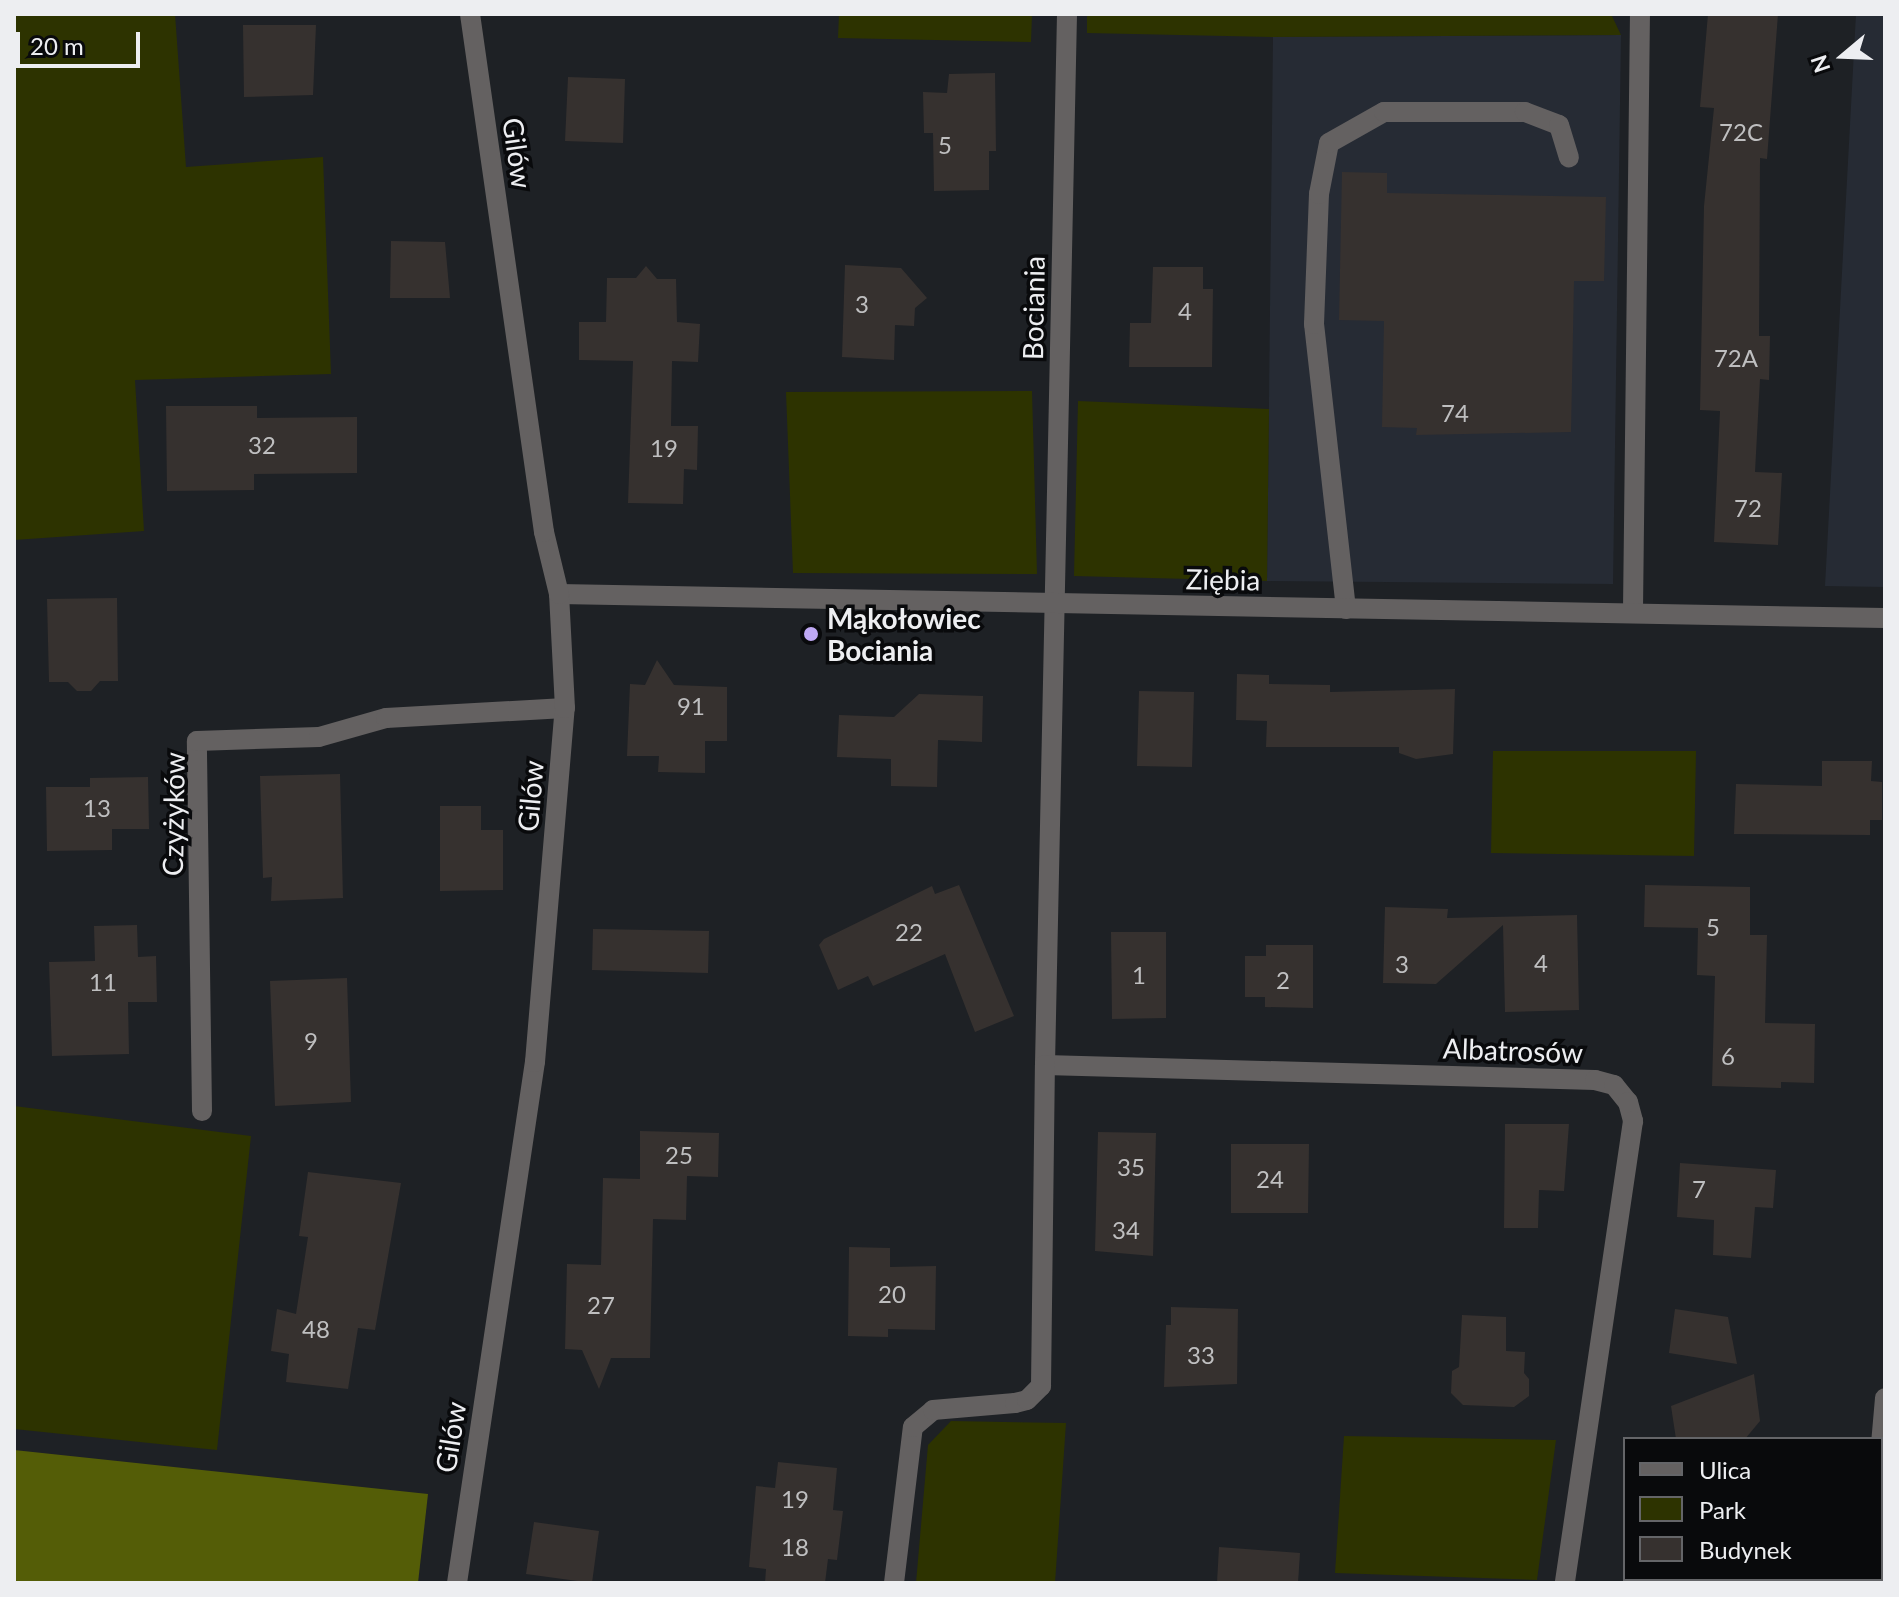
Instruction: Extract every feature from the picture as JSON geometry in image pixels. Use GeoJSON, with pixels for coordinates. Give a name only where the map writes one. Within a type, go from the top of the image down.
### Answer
{"type":"FeatureCollection","features":[{"type":"Feature","properties":{"kind":"street","name":"Gilów"},"geometry":{"type":"LineString","coordinates":[[457,1583],[535,1062],[565,708],[559,594],[544,532],[470,14]]}},
{"type":"Feature","properties":{"kind":"street","name":"Bociania"},"geometry":{"type":"LineString","coordinates":[[1057,603],[1067,14]]}},
{"type":"Feature","properties":{"kind":"street"},"geometry":{"type":"LineString","coordinates":[[1633,610],[1640,14]]}},
{"type":"Feature","properties":{"kind":"street"},"geometry":{"type":"LineString","coordinates":[[1346,609],[1314,324],[1319,194],[1329,143],[1384,112],[1525,112],[1559,125],[1569,158]]}},
{"type":"Feature","properties":{"kind":"street","name":"Ziębia"},"geometry":{"type":"LineString","coordinates":[[559,594],[1346,609],[1633,610],[1885,618]]}},
{"type":"Feature","properties":{"kind":"street"},"geometry":{"type":"LineString","coordinates":[[894,1583],[913,1427],[933,1410],[1015,1403],[1027,1400],[1041,1386],[1045,1065],[1057,603]]}},
{"type":"Feature","properties":{"kind":"street","name":"Czyżyków"},"geometry":{"type":"LineString","coordinates":[[202,1111],[197,741],[319,737],[386,718],[565,708]]}},
{"type":"Feature","properties":{"kind":"street","name":"Albatrosów"},"geometry":{"type":"LineString","coordinates":[[1045,1065],[1595,1080],[1614,1085],[1628,1102],[1633,1121],[1565,1583]]}},
{"type":"Feature","properties":{"kind":"street"},"geometry":{"type":"LineString","coordinates":[[1882,1437],[1885,1398]]}},
{"type":"Feature","properties":{"kind":"shaded area"},"geometry":{"type":"Polygon","coordinates":[[[1856,14],[1885,14],[1885,587],[1825,586],[1856,14]]]}},
{"type":"Feature","properties":{"kind":"shaded area"},"geometry":{"type":"Polygon","coordinates":[[[1621,35],[1613,584],[1267,581],[1273,37],[1621,35]]]}},
{"type":"Feature","properties":{"kind":"green space"},"geometry":{"type":"Polygon","coordinates":[[[14,14],[175,14],[186,167],[323,157],[331,374],[135,380],[144,531],[14,540],[14,14]]]}},
{"type":"Feature","properties":{"kind":"green space"},"geometry":{"type":"Polygon","coordinates":[[[839,14],[1032,14],[1031,42],[838,38],[839,14]]]}},
{"type":"Feature","properties":{"kind":"green space"},"geometry":{"type":"Polygon","coordinates":[[[1087,14],[1611,14],[1621,35],[1273,37],[1087,33],[1087,14]]]}},
{"type":"Feature","properties":{"kind":"green space"},"geometry":{"type":"Polygon","coordinates":[[[1032,391],[1037,574],[793,573],[786,392],[1032,391]]]}},
{"type":"Feature","properties":{"kind":"green space"},"geometry":{"type":"Polygon","coordinates":[[[1078,401],[1269,409],[1267,581],[1074,576],[1078,401]]]}},
{"type":"Feature","properties":{"kind":"green space"},"geometry":{"type":"Polygon","coordinates":[[[1493,751],[1696,751],[1694,856],[1491,853],[1493,751]]]}},
{"type":"Feature","properties":{"kind":"green space"},"geometry":{"type":"Polygon","coordinates":[[[14,1106],[251,1136],[217,1450],[14,1429],[14,1106]]]}},
{"type":"Feature","properties":{"kind":"green space"},"geometry":{"type":"Polygon","coordinates":[[[951,1421],[1066,1423],[1055,1583],[916,1583],[928,1445],[951,1421]]]}},
{"type":"Feature","properties":{"kind":"green space"},"geometry":{"type":"Polygon","coordinates":[[[1344,1436],[1556,1440],[1537,1580],[1335,1573],[1344,1436]]]}},
{"type":"Feature","properties":{"kind":"green space"},"geometry":{"type":"Polygon","coordinates":[[[14,1450],[428,1494],[418,1583],[14,1583],[14,1450]]]}},
{"type":"Feature","properties":{"kind":"building"},"geometry":{"type":"Polygon","coordinates":[[[1708,14],[1778,14],[1767,159],[1760,158],[1759,336],[1770,336],[1769,380],[1760,379],[1755,472],[1782,473],[1778,545],[1714,542],[1720,411],[1700,410],[1704,206],[1714,108],[1700,107],[1708,14]]]}},
{"type":"Feature","properties":{"kind":"building"},"geometry":{"type":"Polygon","coordinates":[[[243,25],[316,25],[313,95],[244,97],[243,25]]]}},
{"type":"Feature","properties":{"kind":"building"},"geometry":{"type":"Polygon","coordinates":[[[995,73],[996,151],[989,151],[989,190],[934,191],[933,133],[924,133],[923,92],[947,93],[949,74],[995,73]]]}},
{"type":"Feature","properties":{"kind":"building"},"geometry":{"type":"Polygon","coordinates":[[[568,77],[625,79],[623,143],[565,141],[568,77]]]}},
{"type":"Feature","properties":{"kind":"building"},"geometry":{"type":"Polygon","coordinates":[[[1342,172],[1387,173],[1387,193],[1606,197],[1604,281],[1574,281],[1571,432],[1416,435],[1417,428],[1382,427],[1384,321],[1339,320],[1342,172]]]}},
{"type":"Feature","properties":{"kind":"building"},"geometry":{"type":"Polygon","coordinates":[[[391,241],[445,242],[450,298],[390,298],[391,241]]]}},
{"type":"Feature","properties":{"kind":"building"},"geometry":{"type":"Polygon","coordinates":[[[845,265],[901,268],[927,298],[915,308],[914,326],[895,325],[894,360],[842,357],[845,265]]]}},
{"type":"Feature","properties":{"kind":"building"},"geometry":{"type":"Polygon","coordinates":[[[646,266],[657,279],[676,279],[677,322],[700,324],[698,362],[672,361],[671,426],[698,426],[697,470],[684,469],[683,504],[628,503],[633,361],[579,360],[579,322],[606,322],[607,278],[636,278],[646,266]]]}},
{"type":"Feature","properties":{"kind":"building"},"geometry":{"type":"Polygon","coordinates":[[[1153,267],[1203,267],[1203,289],[1213,289],[1212,367],[1129,367],[1130,323],[1151,323],[1153,267]]]}},
{"type":"Feature","properties":{"kind":"building"},"geometry":{"type":"Polygon","coordinates":[[[166,406],[257,406],[257,418],[357,417],[357,473],[254,474],[254,490],[167,491],[166,406]]]}},
{"type":"Feature","properties":{"kind":"building"},"geometry":{"type":"Polygon","coordinates":[[[117,598],[118,681],[100,681],[91,691],[77,691],[68,682],[49,682],[47,599],[117,598]]]}},
{"type":"Feature","properties":{"kind":"building"},"geometry":{"type":"Polygon","coordinates":[[[657,660],[674,685],[727,687],[727,741],[705,741],[705,773],[658,772],[659,756],[627,756],[630,684],[645,685],[657,660]]]}},
{"type":"Feature","properties":{"kind":"building"},"geometry":{"type":"Polygon","coordinates":[[[1237,674],[1269,675],[1269,684],[1330,685],[1330,692],[1455,689],[1453,754],[1416,759],[1399,753],[1399,747],[1266,747],[1267,721],[1236,720],[1237,674]]]}},
{"type":"Feature","properties":{"kind":"building"},"geometry":{"type":"Polygon","coordinates":[[[1139,691],[1194,692],[1192,767],[1137,766],[1139,691]]]}},
{"type":"Feature","properties":{"kind":"building"},"geometry":{"type":"Polygon","coordinates":[[[919,694],[983,696],[982,742],[938,740],[937,787],[891,786],[891,759],[837,757],[839,715],[894,717],[919,694]]]}},
{"type":"Feature","properties":{"kind":"building"},"geometry":{"type":"Polygon","coordinates":[[[1822,761],[1872,761],[1871,781],[1882,782],[1882,820],[1870,820],[1870,835],[1734,834],[1736,784],[1822,786],[1822,761]]]}},
{"type":"Feature","properties":{"kind":"building"},"geometry":{"type":"Polygon","coordinates":[[[340,774],[343,898],[271,901],[272,877],[263,878],[260,776],[340,774]]]}},
{"type":"Feature","properties":{"kind":"building"},"geometry":{"type":"Polygon","coordinates":[[[148,777],[149,829],[112,829],[112,850],[47,851],[46,787],[90,787],[90,778],[148,777]]]}},
{"type":"Feature","properties":{"kind":"building"},"geometry":{"type":"Polygon","coordinates":[[[440,806],[481,806],[481,830],[503,830],[503,890],[440,891],[440,806]]]}},
{"type":"Feature","properties":{"kind":"building"},"geometry":{"type":"Polygon","coordinates":[[[959,885],[1014,1016],[975,1032],[945,954],[873,986],[868,976],[838,990],[819,945],[824,939],[932,886],[935,894],[959,885]]]}},
{"type":"Feature","properties":{"kind":"building"},"geometry":{"type":"Polygon","coordinates":[[[1645,885],[1750,887],[1750,935],[1767,935],[1765,1023],[1815,1024],[1814,1083],[1781,1082],[1781,1088],[1712,1086],[1715,976],[1697,975],[1698,928],[1644,927],[1645,885]]]}},
{"type":"Feature","properties":{"kind":"building"},"geometry":{"type":"Polygon","coordinates":[[[1385,907],[1448,909],[1447,918],[1577,915],[1579,1010],[1505,1012],[1503,925],[1436,984],[1383,983],[1385,907]]]}},
{"type":"Feature","properties":{"kind":"building"},"geometry":{"type":"Polygon","coordinates":[[[137,925],[138,957],[156,956],[157,1002],[128,1002],[129,1054],[52,1056],[49,962],[95,961],[94,926],[137,925]]]}},
{"type":"Feature","properties":{"kind":"building"},"geometry":{"type":"Polygon","coordinates":[[[593,929],[709,931],[708,973],[592,970],[593,929]]]}},
{"type":"Feature","properties":{"kind":"building"},"geometry":{"type":"Polygon","coordinates":[[[1111,932],[1166,932],[1166,1018],[1112,1019],[1111,932]]]}},
{"type":"Feature","properties":{"kind":"building"},"geometry":{"type":"Polygon","coordinates":[[[1266,945],[1313,945],[1313,1008],[1265,1007],[1265,997],[1245,997],[1245,956],[1266,956],[1266,945]]]}},
{"type":"Feature","properties":{"kind":"building"},"geometry":{"type":"Polygon","coordinates":[[[347,978],[351,1102],[275,1106],[270,981],[347,978]]]}},
{"type":"Feature","properties":{"kind":"building"},"geometry":{"type":"Polygon","coordinates":[[[1505,1124],[1569,1124],[1564,1191],[1539,1190],[1538,1228],[1504,1228],[1505,1124]]]}},
{"type":"Feature","properties":{"kind":"building"},"geometry":{"type":"Polygon","coordinates":[[[640,1131],[719,1133],[718,1177],[687,1176],[686,1220],[653,1219],[650,1358],[611,1358],[599,1389],[582,1350],[565,1349],[567,1264],[601,1265],[603,1178],[640,1179],[640,1131]]]}},
{"type":"Feature","properties":{"kind":"building"},"geometry":{"type":"Polygon","coordinates":[[[1098,1132],[1156,1133],[1153,1256],[1095,1251],[1098,1132]]]}},
{"type":"Feature","properties":{"kind":"building"},"geometry":{"type":"Polygon","coordinates":[[[1231,1144],[1309,1144],[1308,1213],[1231,1213],[1231,1144]]]}},
{"type":"Feature","properties":{"kind":"building"},"geometry":{"type":"Polygon","coordinates":[[[1680,1163],[1776,1170],[1773,1208],[1755,1207],[1751,1258],[1713,1255],[1714,1220],[1677,1217],[1680,1163]]]}},
{"type":"Feature","properties":{"kind":"building"},"geometry":{"type":"Polygon","coordinates":[[[308,1172],[401,1183],[375,1330],[358,1328],[348,1389],[286,1382],[289,1354],[271,1351],[277,1309],[296,1314],[308,1237],[299,1236],[308,1172]]]}},
{"type":"Feature","properties":{"kind":"building"},"geometry":{"type":"Polygon","coordinates":[[[849,1247],[890,1248],[890,1267],[936,1266],[935,1330],[888,1329],[888,1337],[848,1336],[849,1247]]]}},
{"type":"Feature","properties":{"kind":"building"},"geometry":{"type":"Polygon","coordinates":[[[1171,1307],[1238,1309],[1237,1384],[1164,1387],[1166,1325],[1171,1325],[1171,1307]]]}},
{"type":"Feature","properties":{"kind":"building"},"geometry":{"type":"Polygon","coordinates":[[[1675,1309],[1728,1317],[1737,1364],[1669,1353],[1675,1309]]]}},
{"type":"Feature","properties":{"kind":"building"},"geometry":{"type":"Polygon","coordinates":[[[1462,1315],[1506,1317],[1506,1351],[1525,1352],[1524,1373],[1529,1379],[1529,1396],[1514,1407],[1463,1405],[1451,1393],[1452,1371],[1459,1367],[1462,1315]]]}},
{"type":"Feature","properties":{"kind":"building"},"geometry":{"type":"Polygon","coordinates":[[[1754,1374],[1760,1421],[1747,1437],[1676,1437],[1671,1406],[1754,1374]]]}},
{"type":"Feature","properties":{"kind":"building"},"geometry":{"type":"Polygon","coordinates":[[[778,1462],[837,1468],[833,1510],[843,1511],[837,1560],[828,1559],[825,1583],[765,1583],[766,1569],[749,1567],[756,1486],[775,1488],[778,1462]]]}},
{"type":"Feature","properties":{"kind":"building"},"geometry":{"type":"Polygon","coordinates":[[[534,1522],[599,1531],[592,1583],[526,1574],[534,1522]]]}},
{"type":"Feature","properties":{"kind":"building"},"geometry":{"type":"Polygon","coordinates":[[[1219,1547],[1300,1553],[1298,1583],[1217,1583],[1219,1547]]]}},
{"type":"Feature","properties":{"kind":"place","name":"Mąkołowiec Bociania"},"geometry":{"type":"Point","coordinates":[811,634]}}]}
